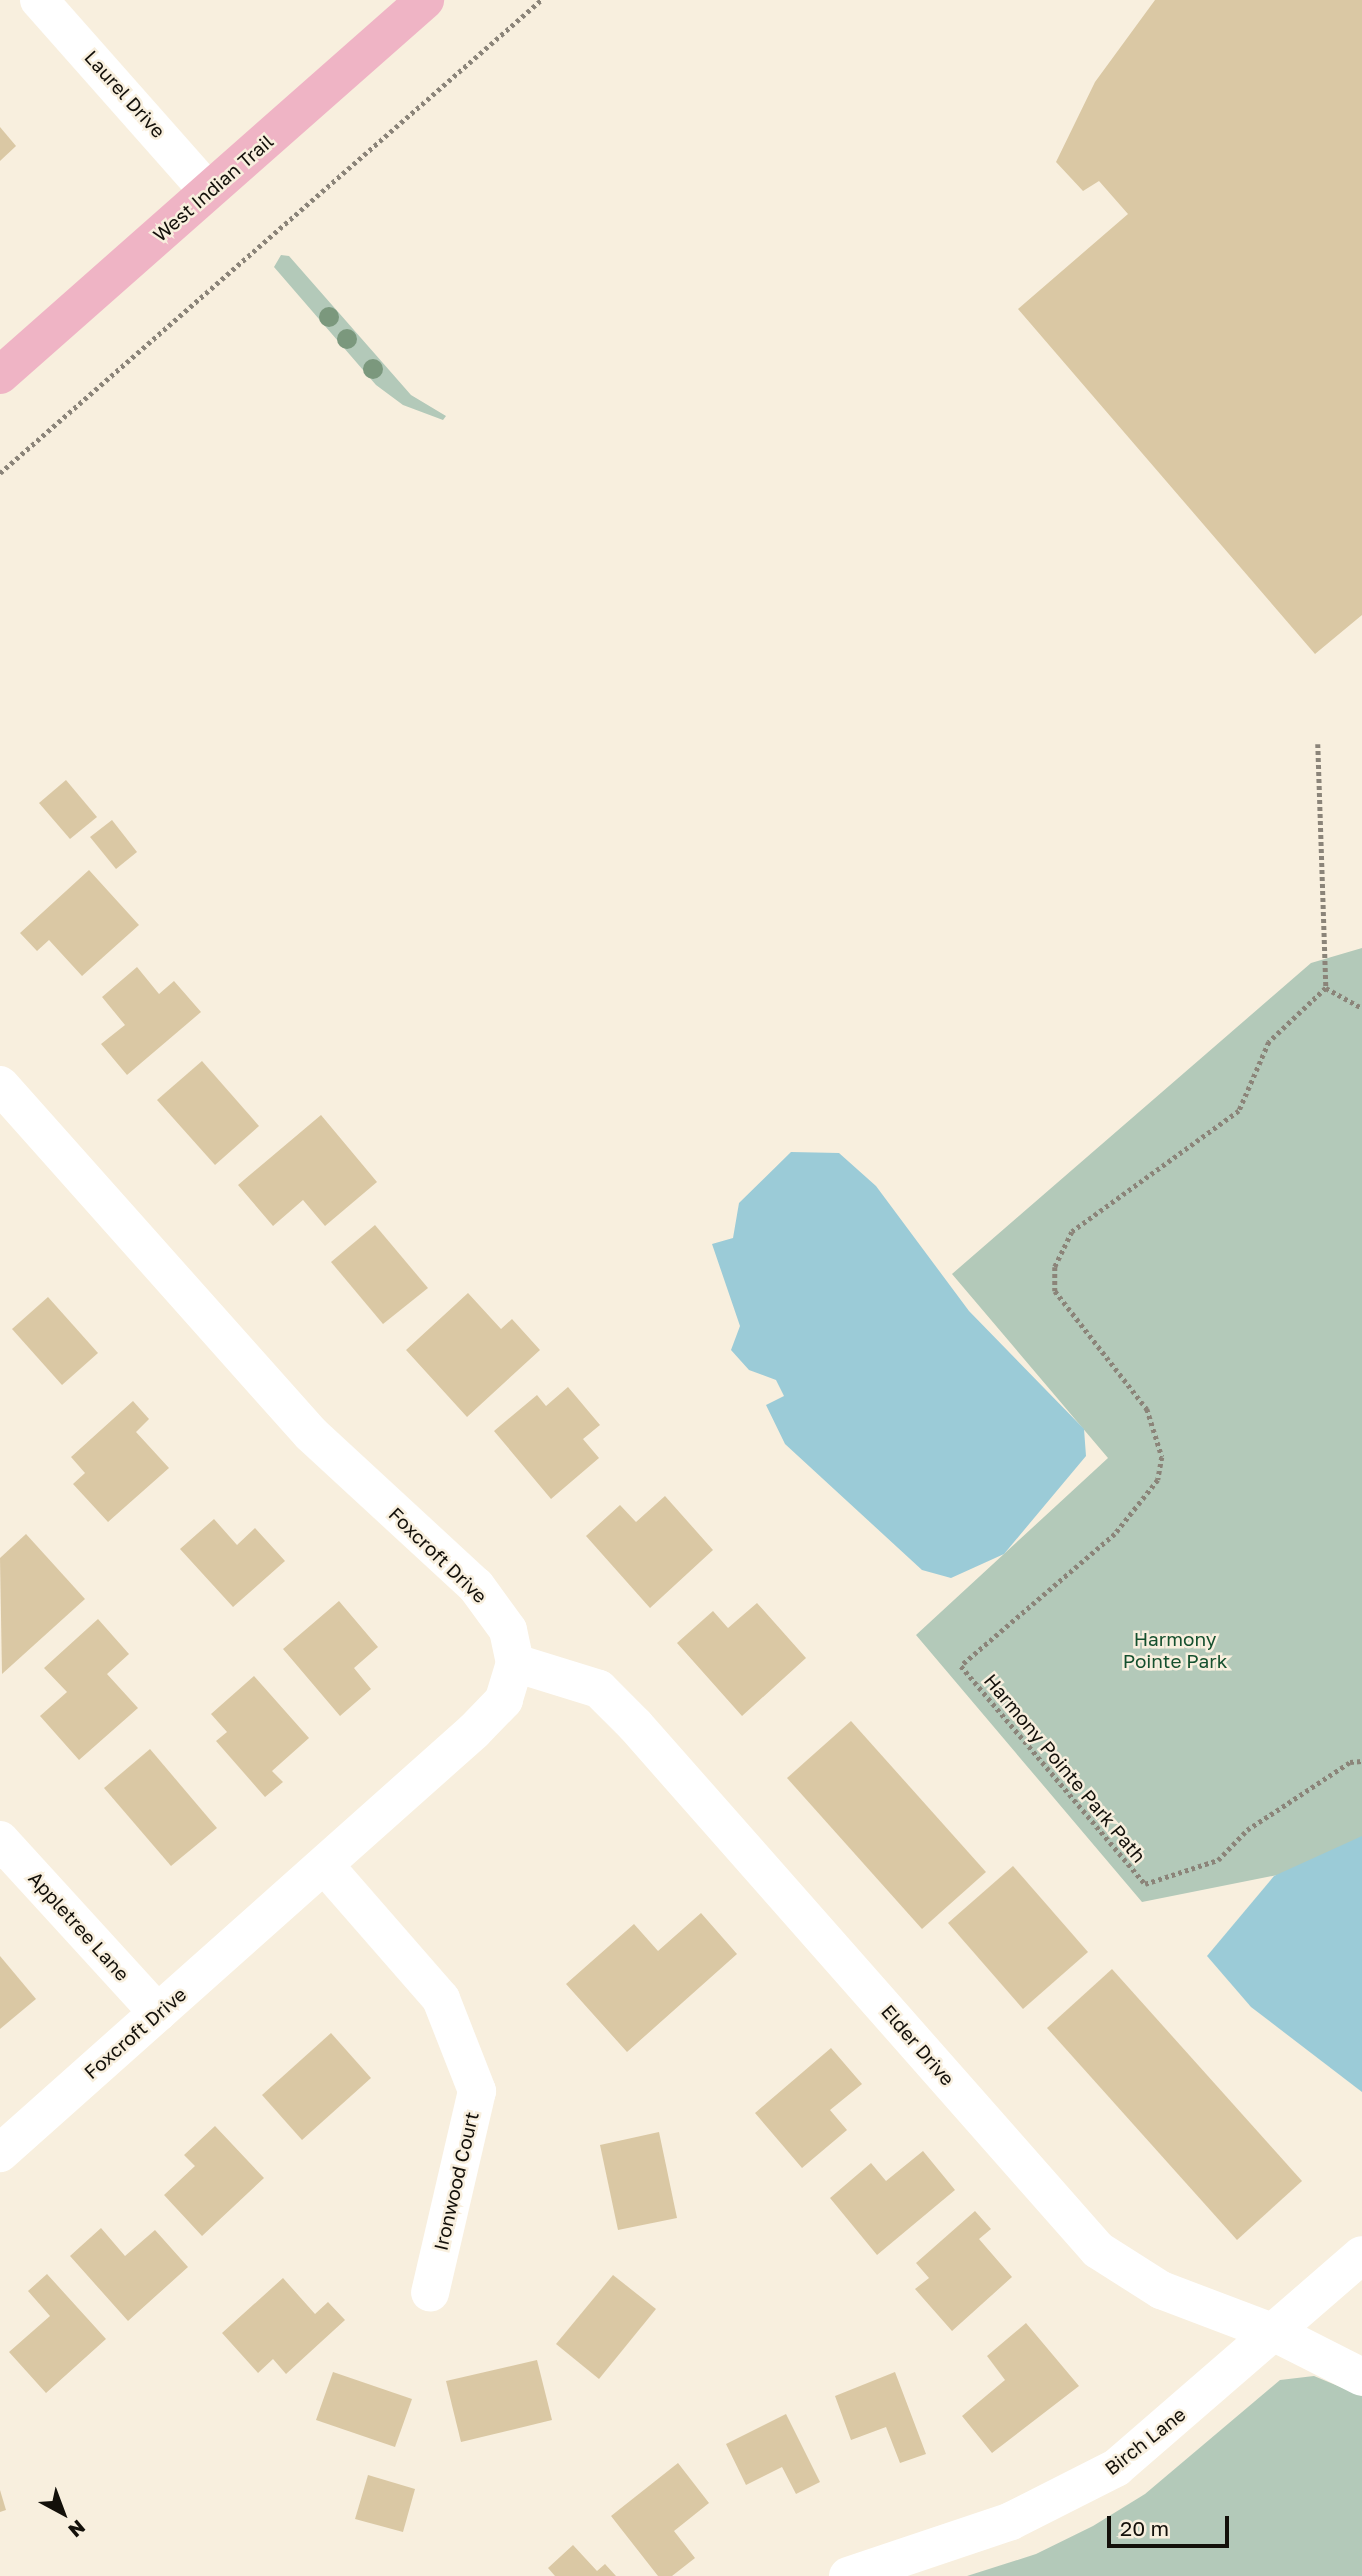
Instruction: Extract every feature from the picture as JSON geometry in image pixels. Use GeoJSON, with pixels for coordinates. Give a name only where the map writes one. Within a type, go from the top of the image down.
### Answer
{"type":"FeatureCollection","features":[{"type":"Feature","properties":{"kind":"main road","name":"West Indian Trail"},"geometry":{"type":"LineString","coordinates":[[0,375],[425,0]]}},
{"type":"Feature","properties":{"kind":"street","name":"Laurel Drive"},"geometry":{"type":"LineString","coordinates":[[39,0],[208,191]]}},
{"type":"Feature","properties":{"kind":"street","name":"Foxcroft Drive"},"geometry":{"type":"LineString","coordinates":[[0,1085],[311,1434],[476,1586],[508,1630],[515,1663],[503,1700],[326,1867],[0,2152]]}},
{"type":"Feature","properties":{"kind":"street","name":"Elder Drive"},"geometry":{"type":"LineString","coordinates":[[515,1663],[599,1689],[635,1725],[1098,2250],[1161,2290],[1277,2334],[1362,2377]]}},
{"type":"Feature","properties":{"kind":"street","name":"Appletree Lane"},"geometry":{"type":"LineString","coordinates":[[0,1840],[158,2012]]}},
{"type":"Feature","properties":{"kind":"street","name":"Ironwood Court"},"geometry":{"type":"LineString","coordinates":[[326,1867],[441,1999],[477,2091],[430,2293]]}},
{"type":"Feature","properties":{"kind":"street","name":"Birch Lane"},"geometry":{"type":"LineString","coordinates":[[848,2576],[1011,2521],[1116,2468],[1277,2334],[1362,2255]]}},
{"type":"Feature","properties":{"kind":"path"},"geometry":{"type":"LineString","coordinates":[[0,473],[541,0]]}},
{"type":"Feature","properties":{"kind":"path"},"geometry":{"type":"LineString","coordinates":[[1318,744],[1326,988],[1362,1008]]}},
{"type":"Feature","properties":{"kind":"path","name":"Harmony Pointe Park Path"},"geometry":{"type":"LineString","coordinates":[[1326,988],[1269,1042],[1262,1069],[1238,1111],[1072,1232],[1055,1267],[1055,1291],[1147,1409],[1162,1457],[1158,1480],[1115,1534],[961,1666],[1146,1885],[1218,1860],[1247,1830],[1350,1762],[1362,1761]]}},
{"type":"Feature","properties":{"kind":"green space"},"geometry":{"type":"Polygon","coordinates":[[[281,255],[289,256],[411,395],[446,416],[443,420],[403,405],[376,385],[274,267],[281,255]]]}},
{"type":"Feature","properties":{"kind":"green space","name":"Harmony Pointe Park"},"geometry":{"type":"Polygon","coordinates":[[[1362,948],[1362,1858],[1142,1902],[916,1635],[1108,1458],[952,1274],[1311,963],[1362,948]]]}},
{"type":"Feature","properties":{"kind":"green space"},"geometry":{"type":"Polygon","coordinates":[[[1314,2376],[1362,2396],[1362,2576],[967,2576],[1036,2554],[1093,2526],[1145,2494],[1280,2380],[1314,2376]]]}},
{"type":"Feature","properties":{"kind":"water"},"geometry":{"type":"Polygon","coordinates":[[[791,1152],[839,1153],[876,1186],[969,1311],[1084,1429],[1086,1456],[1004,1554],[951,1578],[922,1570],[785,1444],[766,1405],[784,1396],[776,1380],[749,1370],[731,1350],[740,1326],[712,1244],[733,1238],[739,1203],[791,1152]]]}},
{"type":"Feature","properties":{"kind":"water"},"geometry":{"type":"Polygon","coordinates":[[[1362,1836],[1362,2092],[1251,2007],[1207,1956],[1274,1876],[1362,1836]]]}},
{"type":"Feature","properties":{"kind":"building"},"geometry":{"type":"Polygon","coordinates":[[[1155,0],[1362,0],[1362,615],[1315,654],[1018,309],[1128,214],[1099,181],[1083,191],[1056,162],[1095,82],[1155,0]]]}},
{"type":"Feature","properties":{"kind":"building"},"geometry":{"type":"Polygon","coordinates":[[[0,127],[16,146],[0,161],[0,127]]]}},
{"type":"Feature","properties":{"kind":"building"},"geometry":{"type":"Polygon","coordinates":[[[66,780],[97,817],[70,839],[39,803],[66,780]]]}},
{"type":"Feature","properties":{"kind":"building"},"geometry":{"type":"Polygon","coordinates":[[[112,820],[137,852],[116,869],[90,837],[112,820]]]}},
{"type":"Feature","properties":{"kind":"building"},"geometry":{"type":"Polygon","coordinates":[[[89,870],[139,925],[82,976],[49,940],[37,951],[20,933],[89,870]]]}},
{"type":"Feature","properties":{"kind":"building"},"geometry":{"type":"Polygon","coordinates":[[[137,967],[159,994],[174,981],[201,1012],[127,1075],[101,1044],[125,1025],[102,997],[137,967]]]}},
{"type":"Feature","properties":{"kind":"building"},"geometry":{"type":"Polygon","coordinates":[[[202,1061],[259,1126],[215,1165],[157,1100],[202,1061]]]}},
{"type":"Feature","properties":{"kind":"building"},"geometry":{"type":"Polygon","coordinates":[[[321,1115],[377,1182],[325,1226],[303,1200],[273,1226],[238,1185],[321,1115]]]}},
{"type":"Feature","properties":{"kind":"building"},"geometry":{"type":"Polygon","coordinates":[[[375,1225],[428,1288],[383,1324],[331,1262],[375,1225]]]}},
{"type":"Feature","properties":{"kind":"building"},"geometry":{"type":"Polygon","coordinates":[[[468,1293],[501,1329],[512,1319],[540,1350],[467,1417],[406,1350],[468,1293]]]}},
{"type":"Feature","properties":{"kind":"building"},"geometry":{"type":"Polygon","coordinates":[[[48,1297],[98,1353],[62,1385],[12,1329],[48,1297]]]}},
{"type":"Feature","properties":{"kind":"building"},"geometry":{"type":"Polygon","coordinates":[[[568,1387],[600,1425],[583,1439],[599,1458],[551,1499],[494,1431],[537,1395],[546,1406],[568,1387]]]}},
{"type":"Feature","properties":{"kind":"building"},"geometry":{"type":"Polygon","coordinates":[[[133,1401],[149,1419],[136,1432],[169,1468],[108,1522],[73,1484],[85,1473],[71,1457],[133,1401]]]}},
{"type":"Feature","properties":{"kind":"building"},"geometry":{"type":"Polygon","coordinates":[[[665,1496],[713,1550],[650,1608],[586,1536],[620,1505],[636,1522],[665,1496]]]}},
{"type":"Feature","properties":{"kind":"building"},"geometry":{"type":"Polygon","coordinates":[[[214,1519],[237,1545],[255,1528],[285,1561],[233,1607],[180,1549],[214,1519]]]}},
{"type":"Feature","properties":{"kind":"building"},"geometry":{"type":"Polygon","coordinates":[[[26,1534],[85,1599],[2,1674],[0,1558],[26,1534]]]}},
{"type":"Feature","properties":{"kind":"building"},"geometry":{"type":"Polygon","coordinates":[[[339,1601],[378,1647],[354,1668],[371,1689],[340,1716],[283,1649],[339,1601]]]}},
{"type":"Feature","properties":{"kind":"building"},"geometry":{"type":"Polygon","coordinates":[[[757,1603],[806,1658],[742,1716],[677,1643],[713,1611],[728,1628],[757,1603]]]}},
{"type":"Feature","properties":{"kind":"building"},"geometry":{"type":"Polygon","coordinates":[[[98,1619],[129,1654],[107,1674],[138,1708],[79,1760],[40,1716],[67,1692],[44,1668],[98,1619]]]}},
{"type":"Feature","properties":{"kind":"building"},"geometry":{"type":"Polygon","coordinates":[[[254,1676],[309,1738],[272,1771],[283,1782],[265,1797],[216,1741],[227,1732],[211,1714],[254,1676]]]}},
{"type":"Feature","properties":{"kind":"building"},"geometry":{"type":"Polygon","coordinates":[[[851,1721],[986,1872],[922,1929],[787,1778],[851,1721]]]}},
{"type":"Feature","properties":{"kind":"building"},"geometry":{"type":"Polygon","coordinates":[[[150,1749],[217,1828],[171,1866],[104,1788],[150,1749]]]}},
{"type":"Feature","properties":{"kind":"building"},"geometry":{"type":"Polygon","coordinates":[[[1013,1866],[1088,1952],[1023,2009],[948,1923],[1013,1866]]]}},
{"type":"Feature","properties":{"kind":"building"},"geometry":{"type":"Polygon","coordinates":[[[701,1913],[737,1954],[627,2052],[566,1984],[634,1924],[658,1951],[701,1913]]]}},
{"type":"Feature","properties":{"kind":"building"},"geometry":{"type":"Polygon","coordinates":[[[0,1956],[36,1999],[0,2029],[0,1956]]]}},
{"type":"Feature","properties":{"kind":"building"},"geometry":{"type":"Polygon","coordinates":[[[1112,1969],[1302,2181],[1237,2240],[1047,2028],[1112,1969]]]}},
{"type":"Feature","properties":{"kind":"building"},"geometry":{"type":"Polygon","coordinates":[[[331,2033],[371,2078],[302,2140],[262,2095],[331,2033]]]}},
{"type":"Feature","properties":{"kind":"building"},"geometry":{"type":"Polygon","coordinates":[[[831,2048],[862,2084],[830,2110],[847,2130],[802,2168],[755,2113],[831,2048]]]}},
{"type":"Feature","properties":{"kind":"building"},"geometry":{"type":"Polygon","coordinates":[[[215,2126],[264,2178],[202,2236],[164,2195],[195,2166],[184,2155],[215,2126]]]}},
{"type":"Feature","properties":{"kind":"building"},"geometry":{"type":"Polygon","coordinates":[[[659,2132],[677,2218],[618,2230],[600,2145],[659,2132]]]}},
{"type":"Feature","properties":{"kind":"building"},"geometry":{"type":"Polygon","coordinates":[[[923,2151],[955,2190],[877,2255],[830,2198],[871,2163],[886,2181],[923,2151]]]}},
{"type":"Feature","properties":{"kind":"building"},"geometry":{"type":"Polygon","coordinates":[[[975,2211],[991,2229],[979,2239],[1012,2277],[952,2331],[915,2289],[929,2278],[916,2263],[975,2211]]]}},
{"type":"Feature","properties":{"kind":"building"},"geometry":{"type":"Polygon","coordinates":[[[101,2228],[125,2256],[155,2230],[188,2267],[128,2321],[70,2256],[101,2228]]]}},
{"type":"Feature","properties":{"kind":"building"},"geometry":{"type":"Polygon","coordinates":[[[47,2274],[106,2339],[46,2393],[9,2352],[50,2316],[28,2291],[47,2274]]]}},
{"type":"Feature","properties":{"kind":"building"},"geometry":{"type":"Polygon","coordinates":[[[613,2275],[656,2309],[599,2379],[556,2344],[613,2275]]]}},
{"type":"Feature","properties":{"kind":"building"},"geometry":{"type":"Polygon","coordinates":[[[283,2278],[315,2314],[328,2302],[345,2320],[286,2374],[273,2359],[258,2373],[222,2333],[283,2278]]]}},
{"type":"Feature","properties":{"kind":"building"},"geometry":{"type":"Polygon","coordinates":[[[1026,2323],[1079,2386],[992,2453],[962,2416],[1005,2380],[987,2356],[1026,2323]]]}},
{"type":"Feature","properties":{"kind":"building"},"geometry":{"type":"Polygon","coordinates":[[[537,2360],[552,2420],[461,2442],[446,2381],[537,2360]]]}},
{"type":"Feature","properties":{"kind":"building"},"geometry":{"type":"Polygon","coordinates":[[[333,2372],[412,2399],[395,2447],[316,2420],[333,2372]]]}},
{"type":"Feature","properties":{"kind":"building"},"geometry":{"type":"Polygon","coordinates":[[[895,2372],[926,2454],[900,2463],[886,2427],[851,2440],[835,2396],[895,2372]]]}},
{"type":"Feature","properties":{"kind":"building"},"geometry":{"type":"Polygon","coordinates":[[[786,2414],[820,2482],[796,2494],[782,2467],[746,2485],[726,2444],[786,2414]]]}},
{"type":"Feature","properties":{"kind":"building"},"geometry":{"type":"Polygon","coordinates":[[[678,2463],[709,2503],[674,2531],[695,2558],[672,2576],[658,2576],[611,2516],[678,2463]]]}},
{"type":"Feature","properties":{"kind":"building"},"geometry":{"type":"Polygon","coordinates":[[[368,2475],[415,2489],[403,2532],[355,2519],[368,2475]]]}},
{"type":"Feature","properties":{"kind":"building"},"geometry":{"type":"Polygon","coordinates":[[[0,2490],[6,2510],[0,2512],[0,2490]]]}},
{"type":"Feature","properties":{"kind":"building"},"geometry":{"type":"Polygon","coordinates":[[[573,2545],[597,2571],[605,2564],[616,2576],[555,2576],[548,2568],[573,2545]]]}}]}
